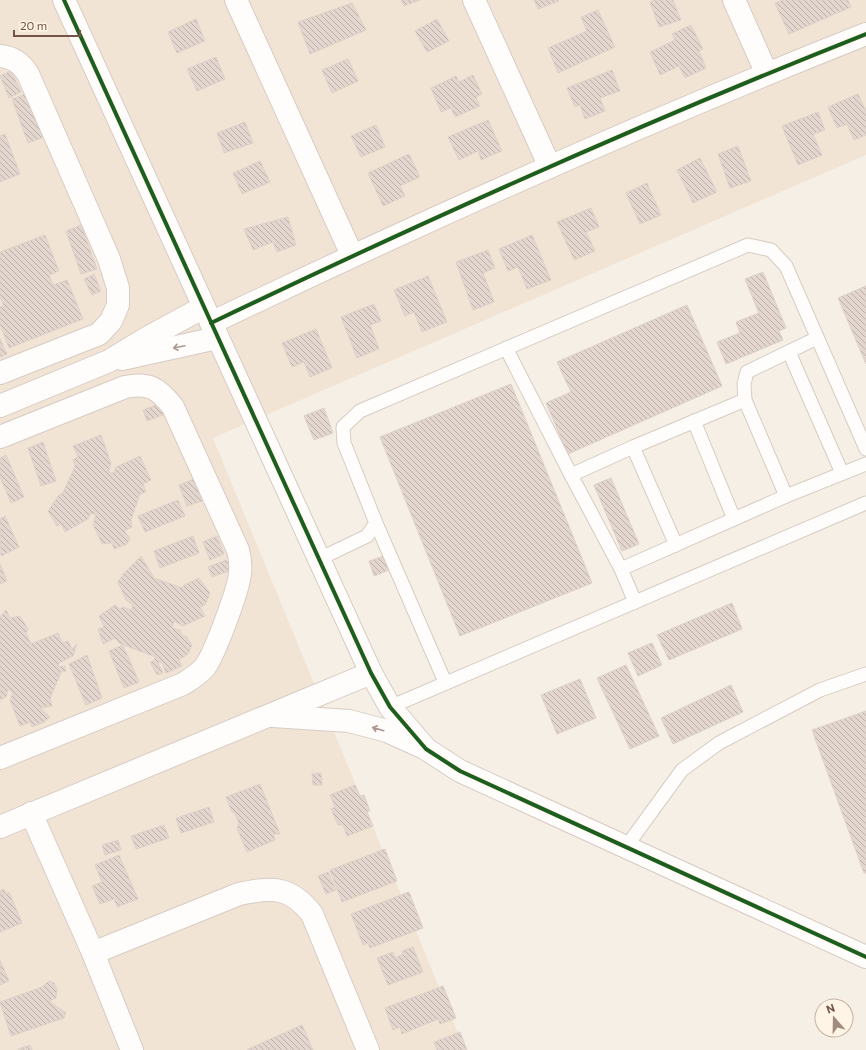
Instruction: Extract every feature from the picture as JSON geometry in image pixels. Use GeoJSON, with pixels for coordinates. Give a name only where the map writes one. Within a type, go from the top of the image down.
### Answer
{"type":"FeatureCollection","features":[{"type":"Feature","properties":{"kind":"street"},"geometry":{"type":"LineString","coordinates":[[64,0],[370,673],[390,707],[426,749]]}},
{"type":"Feature","properties":{"kind":"street"},"geometry":{"type":"LineString","coordinates":[[236,0],[352,255]]}},
{"type":"Feature","properties":{"kind":"street"},"geometry":{"type":"LineString","coordinates":[[474,0],[550,167]]}},
{"type":"Feature","properties":{"kind":"street"},"geometry":{"type":"LineString","coordinates":[[734,0],[767,74]]}},
{"type":"Feature","properties":{"kind":"street"},"geometry":{"type":"LineString","coordinates":[[0,406],[109,361],[210,323],[352,255],[550,167],[767,74],[866,34]]}},
{"type":"Feature","properties":{"kind":"street"},"geometry":{"type":"LineString","coordinates":[[0,56],[10,57],[22,65],[28,74],[109,259],[118,288],[118,305],[111,321],[99,334],[0,373]]}},
{"type":"Feature","properties":{"kind":"street"},"geometry":{"type":"LineString","coordinates":[[109,361],[147,338],[210,323]]}},
{"type":"Feature","properties":{"kind":"street"},"geometry":{"type":"LineString","coordinates":[[0,413],[4,435],[125,387],[139,384],[152,387],[164,395],[173,407],[238,550],[241,561],[240,576],[236,591],[211,658],[196,676],[183,684],[0,758]]}},
{"type":"Feature","properties":{"kind":"street"},"geometry":{"type":"LineString","coordinates":[[0,827],[31,812],[370,673]]}},
{"type":"Feature","properties":{"kind":"street"},"geometry":{"type":"LineString","coordinates":[[268,715],[349,721],[387,731],[426,749],[460,772],[866,957]]}},
{"type":"Feature","properties":{"kind":"street"},"geometry":{"type":"LineString","coordinates":[[31,812],[93,953],[132,1050]]}},
{"type":"Feature","properties":{"kind":"street"},"geometry":{"type":"LineString","coordinates":[[93,953],[239,894],[262,889],[285,892],[301,900],[312,914],[368,1050]]}},
{"type":"Feature","properties":{"kind":"lane"},"geometry":{"type":"LineString","coordinates":[[445,682],[376,523],[344,444],[343,426],[360,411],[748,245],[771,250],[786,266],[866,448]]}},
{"type":"Feature","properties":{"kind":"lane"},"geometry":{"type":"LineString","coordinates":[[786,496],[745,400],[744,384],[747,372],[817,338]]}},
{"type":"Feature","properties":{"kind":"lane"},"geometry":{"type":"LineString","coordinates":[[506,348],[621,569],[635,602]]}},
{"type":"Feature","properties":{"kind":"lane"},"geometry":{"type":"LineString","coordinates":[[789,352],[842,473]]}},
{"type":"Feature","properties":{"kind":"lane"},"geometry":{"type":"LineString","coordinates":[[571,475],[694,420],[745,400]]}},
{"type":"Feature","properties":{"kind":"lane"},"geometry":{"type":"LineString","coordinates":[[694,420],[734,519]]}},
{"type":"Feature","properties":{"kind":"lane"},"geometry":{"type":"LineString","coordinates":[[633,447],[676,545]]}},
{"type":"Feature","properties":{"kind":"lane"},"geometry":{"type":"LineString","coordinates":[[621,569],[786,496],[866,464]]}},
{"type":"Feature","properties":{"kind":"lane"},"geometry":{"type":"LineString","coordinates":[[390,707],[445,682],[866,503]]}},
{"type":"Feature","properties":{"kind":"lane"},"geometry":{"type":"LineString","coordinates":[[319,559],[367,536],[376,523]]}},
{"type":"Feature","properties":{"kind":"lane"},"geometry":{"type":"LineString","coordinates":[[626,847],[682,770],[719,743],[820,690],[866,674]]}},
{"type":"Feature","properties":{"kind":"shaded area"},"geometry":{"type":"Polygon","coordinates":[[[0,0],[866,0],[866,155],[213,438],[465,1050],[0,1050],[0,0]]]}},
{"type":"Feature","properties":{"kind":"building"},"geometry":{"type":"Polygon","coordinates":[[[401,0],[420,0],[404,6],[401,0]]]}},
{"type":"Feature","properties":{"kind":"building"},"geometry":{"type":"Polygon","coordinates":[[[534,0],[558,0],[559,1],[538,9],[534,0]]]}},
{"type":"Feature","properties":{"kind":"building"},"geometry":{"type":"Polygon","coordinates":[[[655,0],[673,0],[681,20],[659,27],[650,2],[655,0]]]}},
{"type":"Feature","properties":{"kind":"building"},"geometry":{"type":"Polygon","coordinates":[[[782,0],[848,0],[851,7],[789,34],[775,3],[782,0]]]}},
{"type":"Feature","properties":{"kind":"building"},"geometry":{"type":"Polygon","coordinates":[[[352,3],[366,30],[310,54],[298,22],[352,3]]]}},
{"type":"Feature","properties":{"kind":"building"},"geometry":{"type":"Polygon","coordinates":[[[598,10],[615,47],[558,73],[548,48],[587,31],[581,17],[598,10]]]}},
{"type":"Feature","properties":{"kind":"building"},"geometry":{"type":"Polygon","coordinates":[[[196,19],[205,41],[177,53],[168,32],[196,19]]]}},
{"type":"Feature","properties":{"kind":"building"},"geometry":{"type":"Polygon","coordinates":[[[437,19],[449,41],[427,52],[415,31],[437,19]]]}},
{"type":"Feature","properties":{"kind":"building"},"geometry":{"type":"Polygon","coordinates":[[[691,25],[703,49],[699,51],[706,68],[685,78],[679,66],[660,75],[650,52],[675,40],[672,34],[691,25]]]}},
{"type":"Feature","properties":{"kind":"building"},"geometry":{"type":"Polygon","coordinates":[[[216,57],[225,79],[197,91],[187,69],[216,57]]]}},
{"type":"Feature","properties":{"kind":"building"},"geometry":{"type":"Polygon","coordinates":[[[348,59],[358,81],[332,93],[322,70],[348,59]]]}},
{"type":"Feature","properties":{"kind":"building"},"geometry":{"type":"Polygon","coordinates":[[[612,70],[620,91],[600,98],[605,111],[585,119],[580,105],[575,107],[567,88],[612,70]]]}},
{"type":"Feature","properties":{"kind":"building"},"geometry":{"type":"Polygon","coordinates":[[[11,71],[21,92],[9,98],[0,76],[11,71]]]}},
{"type":"Feature","properties":{"kind":"building"},"geometry":{"type":"Polygon","coordinates":[[[473,75],[482,94],[476,97],[480,106],[455,117],[451,108],[441,112],[431,88],[456,76],[459,82],[473,75]]]}},
{"type":"Feature","properties":{"kind":"building"},"geometry":{"type":"Polygon","coordinates":[[[28,93],[44,137],[28,143],[12,99],[28,93]]]}},
{"type":"Feature","properties":{"kind":"building"},"geometry":{"type":"Polygon","coordinates":[[[858,94],[866,111],[866,135],[854,140],[847,124],[837,128],[828,107],[858,94]]]}},
{"type":"Feature","properties":{"kind":"building"},"geometry":{"type":"Polygon","coordinates":[[[818,112],[825,130],[813,134],[822,155],[798,165],[782,126],[818,112]]]}},
{"type":"Feature","properties":{"kind":"building"},"geometry":{"type":"Polygon","coordinates":[[[488,120],[502,151],[481,160],[478,151],[459,160],[448,137],[488,120]]]}},
{"type":"Feature","properties":{"kind":"building"},"geometry":{"type":"Polygon","coordinates":[[[245,122],[253,143],[224,153],[217,133],[245,122]]]}},
{"type":"Feature","properties":{"kind":"building"},"geometry":{"type":"Polygon","coordinates":[[[376,125],[385,147],[361,157],[351,136],[376,125]]]}},
{"type":"Feature","properties":{"kind":"building"},"geometry":{"type":"Polygon","coordinates":[[[5,134],[20,174],[0,182],[0,136],[5,134]]]}},
{"type":"Feature","properties":{"kind":"building"},"geometry":{"type":"Polygon","coordinates":[[[738,146],[751,181],[730,188],[718,154],[738,146]]]}},
{"type":"Feature","properties":{"kind":"building"},"geometry":{"type":"Polygon","coordinates":[[[409,154],[420,177],[400,186],[405,196],[383,206],[368,173],[409,154]]]}},
{"type":"Feature","properties":{"kind":"building"},"geometry":{"type":"Polygon","coordinates":[[[700,158],[717,192],[693,203],[677,170],[700,158]]]}},
{"type":"Feature","properties":{"kind":"building"},"geometry":{"type":"Polygon","coordinates":[[[260,161],[270,182],[242,194],[233,173],[260,161]]]}},
{"type":"Feature","properties":{"kind":"building"},"geometry":{"type":"Polygon","coordinates":[[[647,183],[661,215],[640,224],[626,193],[647,183]]]}},
{"type":"Feature","properties":{"kind":"building"},"geometry":{"type":"Polygon","coordinates":[[[591,208],[599,227],[586,232],[595,251],[574,260],[557,222],[591,208]]]}},
{"type":"Feature","properties":{"kind":"building"},"geometry":{"type":"Polygon","coordinates":[[[288,217],[296,245],[277,252],[273,242],[253,250],[244,229],[288,217]]]}},
{"type":"Feature","properties":{"kind":"building"},"geometry":{"type":"Polygon","coordinates":[[[81,225],[97,269],[81,274],[66,231],[81,225]]]}},
{"type":"Feature","properties":{"kind":"building"},"geometry":{"type":"Polygon","coordinates":[[[45,235],[59,271],[49,275],[53,285],[67,280],[83,319],[9,348],[0,324],[0,307],[4,306],[0,297],[0,252],[45,235]]]}},
{"type":"Feature","properties":{"kind":"building"},"geometry":{"type":"Polygon","coordinates":[[[532,235],[551,280],[527,289],[518,267],[508,271],[499,249],[532,235]]]}},
{"type":"Feature","properties":{"kind":"building"},"geometry":{"type":"Polygon","coordinates":[[[488,250],[495,268],[483,273],[494,302],[473,310],[456,262],[488,250]]]}},
{"type":"Feature","properties":{"kind":"building"},"geometry":{"type":"Polygon","coordinates":[[[763,272],[786,328],[779,331],[783,340],[726,364],[717,342],[740,333],[736,322],[759,313],[745,279],[763,272]]]}},
{"type":"Feature","properties":{"kind":"building"},"geometry":{"type":"Polygon","coordinates":[[[94,274],[101,291],[92,295],[84,279],[94,274]]]}},
{"type":"Feature","properties":{"kind":"building"},"geometry":{"type":"Polygon","coordinates":[[[428,276],[447,322],[422,332],[414,312],[405,316],[394,290],[428,276]]]}},
{"type":"Feature","properties":{"kind":"building"},"geometry":{"type":"Polygon","coordinates":[[[866,286],[866,364],[838,298],[866,286]]]}},
{"type":"Feature","properties":{"kind":"building"},"geometry":{"type":"Polygon","coordinates":[[[374,304],[381,321],[370,325],[379,349],[357,358],[341,317],[374,304]]]}},
{"type":"Feature","properties":{"kind":"building"},"geometry":{"type":"Polygon","coordinates":[[[687,305],[722,386],[568,454],[546,403],[571,392],[557,362],[687,305]]]}},
{"type":"Feature","properties":{"kind":"building"},"geometry":{"type":"Polygon","coordinates":[[[316,329],[332,368],[310,377],[304,362],[292,367],[282,343],[316,329]]]}},
{"type":"Feature","properties":{"kind":"building"},"geometry":{"type":"Polygon","coordinates":[[[0,339],[7,354],[0,357],[0,339]]]}},
{"type":"Feature","properties":{"kind":"building"},"geometry":{"type":"Polygon","coordinates":[[[511,384],[592,583],[460,636],[380,437],[511,384]]]}},
{"type":"Feature","properties":{"kind":"building"},"geometry":{"type":"Polygon","coordinates":[[[159,404],[163,415],[147,421],[143,410],[159,404]]]}},
{"type":"Feature","properties":{"kind":"building"},"geometry":{"type":"Polygon","coordinates":[[[324,408],[333,433],[314,440],[304,416],[324,408]]]}},
{"type":"Feature","properties":{"kind":"building"},"geometry":{"type":"Polygon","coordinates":[[[101,435],[111,463],[109,472],[114,473],[116,467],[140,456],[151,480],[143,484],[146,492],[140,494],[131,520],[132,527],[124,531],[130,538],[127,544],[114,549],[112,543],[102,544],[93,524],[96,515],[91,513],[88,519],[65,532],[61,524],[57,526],[48,511],[59,495],[63,493],[75,466],[73,460],[78,457],[73,446],[101,435]]]}},
{"type":"Feature","properties":{"kind":"building"},"geometry":{"type":"Polygon","coordinates":[[[43,442],[56,481],[41,486],[28,448],[43,442]]]}},
{"type":"Feature","properties":{"kind":"building"},"geometry":{"type":"Polygon","coordinates":[[[6,455],[24,497],[11,503],[0,477],[0,458],[6,455]]]}},
{"type":"Feature","properties":{"kind":"building"},"geometry":{"type":"Polygon","coordinates":[[[611,478],[639,544],[622,551],[594,485],[611,478]]]}},
{"type":"Feature","properties":{"kind":"building"},"geometry":{"type":"Polygon","coordinates":[[[194,479],[202,501],[187,506],[179,485],[194,479]]]}},
{"type":"Feature","properties":{"kind":"building"},"geometry":{"type":"Polygon","coordinates":[[[178,500],[185,516],[145,532],[138,516],[178,500]]]}},
{"type":"Feature","properties":{"kind":"building"},"geometry":{"type":"Polygon","coordinates":[[[5,516],[19,547],[1,556],[0,519],[5,516]]]}},
{"type":"Feature","properties":{"kind":"building"},"geometry":{"type":"Polygon","coordinates":[[[193,536],[199,553],[160,568],[154,551],[193,536]]]}},
{"type":"Feature","properties":{"kind":"building"},"geometry":{"type":"Polygon","coordinates":[[[217,536],[224,554],[210,560],[203,542],[217,536]]]}},
{"type":"Feature","properties":{"kind":"building"},"geometry":{"type":"Polygon","coordinates":[[[141,556],[154,578],[182,588],[184,585],[199,578],[210,593],[205,605],[200,607],[205,616],[183,626],[174,621],[172,628],[180,630],[182,636],[186,636],[192,645],[188,654],[179,660],[182,666],[166,673],[162,662],[158,663],[163,673],[157,675],[150,662],[154,661],[155,657],[119,643],[115,638],[103,644],[98,629],[104,627],[99,616],[115,605],[120,609],[123,607],[131,610],[133,605],[126,600],[118,582],[124,573],[141,556]]]}},
{"type":"Feature","properties":{"kind":"building"},"geometry":{"type":"Polygon","coordinates":[[[384,556],[389,570],[374,576],[369,561],[384,556]]]}},
{"type":"Feature","properties":{"kind":"building"},"geometry":{"type":"Polygon","coordinates":[[[226,560],[232,570],[212,577],[208,567],[226,560]]]}},
{"type":"Feature","properties":{"kind":"building"},"geometry":{"type":"Polygon","coordinates":[[[0,564],[7,581],[0,584],[0,564]]]}},
{"type":"Feature","properties":{"kind":"building"},"geometry":{"type":"Polygon","coordinates":[[[732,603],[742,629],[669,660],[657,635],[732,603]]]}},
{"type":"Feature","properties":{"kind":"building"},"geometry":{"type":"Polygon","coordinates":[[[6,610],[10,618],[20,616],[28,629],[26,633],[31,644],[58,633],[62,643],[68,641],[72,649],[77,644],[73,656],[59,663],[58,667],[65,666],[66,671],[61,672],[50,699],[52,706],[40,708],[50,717],[44,722],[32,727],[30,722],[20,726],[10,700],[13,693],[8,689],[6,697],[0,700],[0,617],[6,610]]]}},
{"type":"Feature","properties":{"kind":"building"},"geometry":{"type":"Polygon","coordinates":[[[652,643],[662,665],[638,676],[628,653],[652,643]]]}},
{"type":"Feature","properties":{"kind":"building"},"geometry":{"type":"Polygon","coordinates":[[[123,645],[139,682],[124,688],[109,651],[123,645]]]}},
{"type":"Feature","properties":{"kind":"building"},"geometry":{"type":"Polygon","coordinates":[[[87,655],[102,698],[86,705],[69,664],[87,655]]]}},
{"type":"Feature","properties":{"kind":"building"},"geometry":{"type":"Polygon","coordinates":[[[626,665],[659,736],[630,749],[597,678],[626,665]]]}},
{"type":"Feature","properties":{"kind":"building"},"geometry":{"type":"Polygon","coordinates":[[[580,679],[596,718],[557,734],[541,695],[580,679]]]}},
{"type":"Feature","properties":{"kind":"building"},"geometry":{"type":"Polygon","coordinates":[[[731,685],[743,712],[673,744],[661,718],[731,685]]]}},
{"type":"Feature","properties":{"kind":"building"},"geometry":{"type":"Polygon","coordinates":[[[866,711],[866,873],[864,873],[812,730],[866,711]]]}},
{"type":"Feature","properties":{"kind":"building"},"geometry":{"type":"Polygon","coordinates":[[[321,773],[322,785],[313,785],[312,774],[321,773]]]}},
{"type":"Feature","properties":{"kind":"building"},"geometry":{"type":"Polygon","coordinates":[[[260,784],[280,834],[273,834],[275,840],[247,852],[237,828],[239,824],[235,813],[232,812],[226,797],[260,784]]]}},
{"type":"Feature","properties":{"kind":"building"},"geometry":{"type":"Polygon","coordinates":[[[355,785],[360,796],[364,795],[370,811],[367,812],[373,826],[347,836],[343,825],[338,825],[331,809],[335,807],[330,795],[355,785]]]}},
{"type":"Feature","properties":{"kind":"building"},"geometry":{"type":"Polygon","coordinates":[[[209,807],[214,822],[181,833],[176,818],[209,807]]]}},
{"type":"Feature","properties":{"kind":"building"},"geometry":{"type":"Polygon","coordinates":[[[164,825],[169,838],[136,849],[131,836],[164,825]]]}},
{"type":"Feature","properties":{"kind":"building"},"geometry":{"type":"Polygon","coordinates":[[[118,840],[121,850],[105,855],[102,845],[118,840]]]}},
{"type":"Feature","properties":{"kind":"building"},"geometry":{"type":"Polygon","coordinates":[[[385,849],[397,881],[342,902],[330,870],[385,849]]]}},
{"type":"Feature","properties":{"kind":"building"},"geometry":{"type":"Polygon","coordinates":[[[119,855],[138,899],[117,907],[114,899],[100,904],[92,886],[102,882],[95,865],[119,855]]]}},
{"type":"Feature","properties":{"kind":"building"},"geometry":{"type":"Polygon","coordinates":[[[328,872],[336,890],[326,894],[318,876],[328,872]]]}},
{"type":"Feature","properties":{"kind":"building"},"geometry":{"type":"Polygon","coordinates":[[[4,889],[6,894],[9,892],[22,923],[0,932],[0,891],[4,889]]]}},
{"type":"Feature","properties":{"kind":"building"},"geometry":{"type":"Polygon","coordinates":[[[409,892],[423,928],[370,948],[368,943],[363,945],[351,914],[409,892]]]}},
{"type":"Feature","properties":{"kind":"building"},"geometry":{"type":"Polygon","coordinates":[[[413,947],[423,972],[388,985],[377,958],[393,952],[395,958],[403,954],[402,951],[413,947]]]}},
{"type":"Feature","properties":{"kind":"building"},"geometry":{"type":"Polygon","coordinates":[[[0,960],[9,981],[0,985],[0,960]]]}},
{"type":"Feature","properties":{"kind":"building"},"geometry":{"type":"Polygon","coordinates":[[[49,981],[54,983],[57,989],[56,998],[49,1001],[66,1013],[64,1018],[11,1036],[0,1002],[42,987],[49,981]]]}},
{"type":"Feature","properties":{"kind":"building"},"geometry":{"type":"Polygon","coordinates":[[[443,986],[456,1018],[440,1024],[438,1019],[402,1034],[400,1027],[393,1030],[385,1008],[443,986]]]}},
{"type":"Feature","properties":{"kind":"building"},"geometry":{"type":"Polygon","coordinates":[[[302,1025],[313,1050],[248,1050],[248,1049],[302,1025]]]}},
{"type":"Feature","properties":{"kind":"building"},"geometry":{"type":"Polygon","coordinates":[[[460,1032],[467,1050],[437,1050],[434,1042],[460,1032]]]}},
{"type":"Feature","properties":{"kind":"building"},"geometry":{"type":"Polygon","coordinates":[[[30,1045],[32,1050],[18,1049],[30,1045]]]}},
{"type":"Feature","properties":{"kind":"cycle path"},"geometry":{"type":"LineString","coordinates":[[64,0],[371,673],[390,707],[426,749],[460,771],[866,957]]}},
{"type":"Feature","properties":{"kind":"cycle path"},"geometry":{"type":"LineString","coordinates":[[211,323],[454,209],[700,102],[866,34]]}}]}
